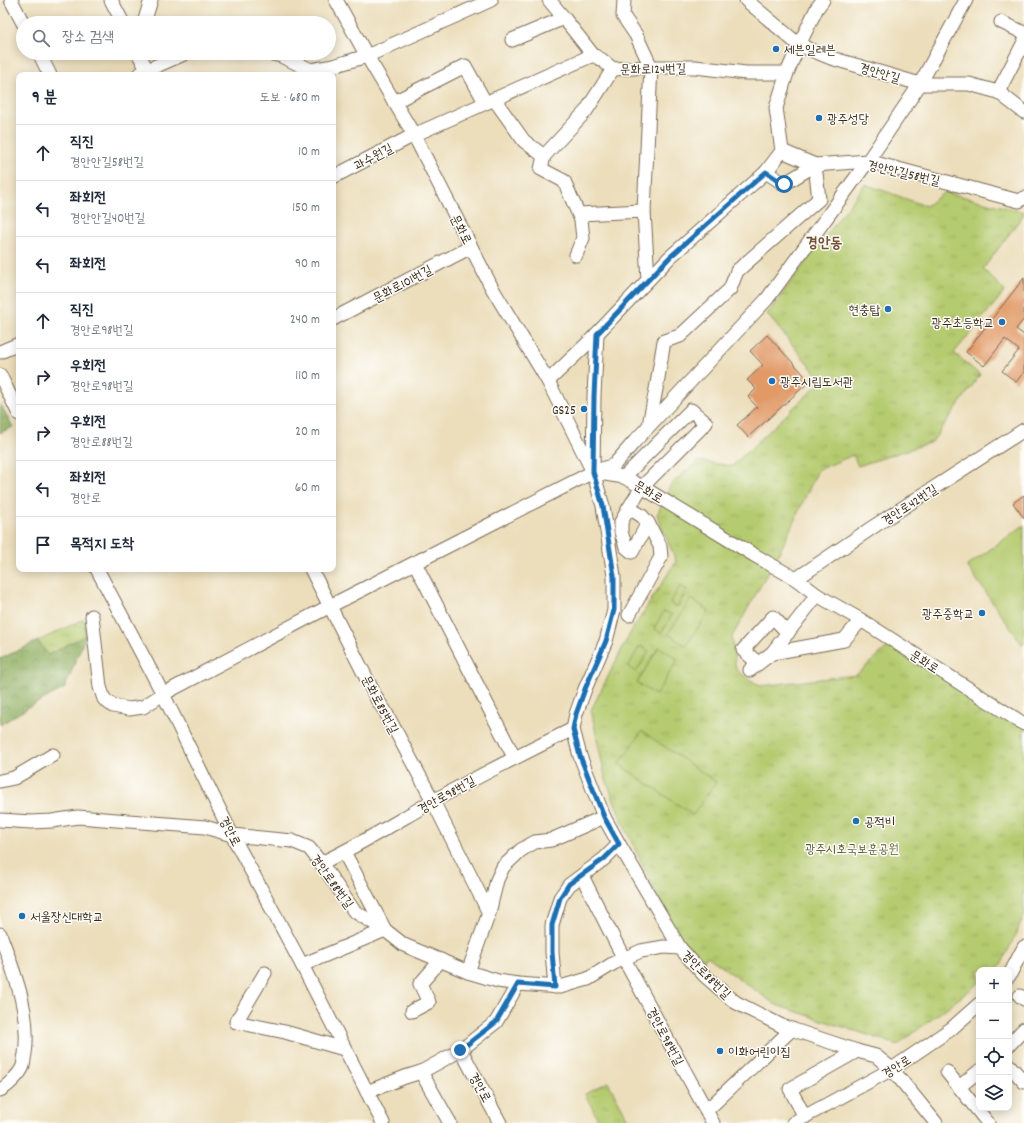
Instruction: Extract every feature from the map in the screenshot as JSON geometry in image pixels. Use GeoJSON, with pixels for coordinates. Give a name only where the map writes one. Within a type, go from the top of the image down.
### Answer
{"type":"FeatureCollection","features":[{"type":"Feature","properties":{"kind":"street"},"geometry":{"type":"LineString","coordinates":[[11,0],[19,16]]}},
{"type":"Feature","properties":{"kind":"street"},"geometry":{"type":"LineString","coordinates":[[111,0],[119,16]]}},
{"type":"Feature","properties":{"kind":"street"},"geometry":{"type":"LineString","coordinates":[[146,16],[151,0]]}},
{"type":"Feature","properties":{"kind":"street","name":"문화로"},"geometry":{"type":"LineString","coordinates":[[336,0],[414,135],[492,288],[548,381],[593,472],[624,477],[642,487],[796,579],[817,595],[861,620],[1024,724]]}},
{"type":"Feature","properties":{"kind":"street"},"geometry":{"type":"LineString","coordinates":[[290,60],[311,70],[333,66],[367,56],[491,0]]}},
{"type":"Feature","properties":{"kind":"street","name":"문화로124번길"},"geometry":{"type":"LineString","coordinates":[[549,0],[593,55],[613,69],[695,67],[746,73],[787,73]]}},
{"type":"Feature","properties":{"kind":"street"},"geometry":{"type":"LineString","coordinates":[[624,0],[623,16],[636,35],[651,67],[644,211],[648,279]]}},
{"type":"Feature","properties":{"kind":"street","name":"경안안길"},"geometry":{"type":"LineString","coordinates":[[746,0],[799,44],[832,58],[920,84],[969,84],[998,92],[1024,112]]}},
{"type":"Feature","properties":{"kind":"street"},"geometry":{"type":"LineString","coordinates":[[548,381],[597,334],[670,257],[766,172],[782,151],[776,108],[787,73],[799,44],[817,8],[823,0]]}},
{"type":"Feature","properties":{"kind":"street"},"geometry":{"type":"LineString","coordinates":[[92,616],[100,687],[104,699],[113,706],[128,710],[143,707],[163,694],[330,606],[593,472],[614,465],[649,425],[767,299],[868,161],[920,84],[966,0]]}},
{"type":"Feature","properties":{"kind":"street"},"geometry":{"type":"LineString","coordinates":[[512,40],[564,18]]}},
{"type":"Feature","properties":{"kind":"street"},"geometry":{"type":"LineString","coordinates":[[1001,22],[1024,33]]}},
{"type":"Feature","properties":{"kind":"street"},"geometry":{"type":"LineString","coordinates":[[998,92],[1024,42]]}},
{"type":"Feature","properties":{"kind":"street"},"geometry":{"type":"LineString","coordinates":[[414,135],[593,55]]}},
{"type":"Feature","properties":{"kind":"street"},"geometry":{"type":"LineString","coordinates":[[42,60],[48,72]]}},
{"type":"Feature","properties":{"kind":"street"},"geometry":{"type":"LineString","coordinates":[[140,60],[145,72]]}},
{"type":"Feature","properties":{"kind":"street"},"geometry":{"type":"LineString","coordinates":[[147,72],[172,60]]}},
{"type":"Feature","properties":{"kind":"street"},"geometry":{"type":"LineString","coordinates":[[394,102],[465,66],[490,100],[524,140],[544,156]]}},
{"type":"Feature","properties":{"kind":"street"},"geometry":{"type":"LineString","coordinates":[[576,255],[583,238],[581,220],[564,181],[541,169],[544,156],[586,111],[613,69]]}},
{"type":"Feature","properties":{"kind":"street","name":"과수원길"},"geometry":{"type":"LineString","coordinates":[[336,175],[414,135]]}},
{"type":"Feature","properties":{"kind":"street"},"geometry":{"type":"LineString","coordinates":[[649,425],[664,341],[680,336],[730,289],[737,271],[819,199],[815,165],[782,151]]}},
{"type":"Feature","properties":{"kind":"street","name":"경안안길58번길"},"geometry":{"type":"LineString","coordinates":[[766,172],[784,184],[815,165],[868,161],[1019,201],[1024,198]]}},
{"type":"Feature","properties":{"kind":"street"},"geometry":{"type":"LineString","coordinates":[[578,214],[644,211]]}},
{"type":"Feature","properties":{"kind":"street","name":"문화로101번길"},"geometry":{"type":"LineString","coordinates":[[336,317],[471,247]]}},
{"type":"Feature","properties":{"kind":"street"},"geometry":{"type":"LineString","coordinates":[[597,334],[594,396],[593,472],[603,506],[614,576],[614,610],[606,641],[585,689],[576,714],[573,729],[580,756],[604,817],[680,948]]}},
{"type":"Feature","properties":{"kind":"street"},"geometry":{"type":"LineString","coordinates":[[0,352],[16,345]]}},
{"type":"Feature","properties":{"kind":"street"},"geometry":{"type":"LineString","coordinates":[[0,375],[16,408]]}},
{"type":"Feature","properties":{"kind":"street"},"geometry":{"type":"LineString","coordinates":[[624,477],[691,410],[706,424],[642,487],[621,522],[621,532],[626,548],[632,552],[648,523]]}},
{"type":"Feature","properties":{"kind":"street","name":"경안로42번길"},"geometry":{"type":"LineString","coordinates":[[796,579],[1024,430]]}},
{"type":"Feature","properties":{"kind":"street"},"geometry":{"type":"LineString","coordinates":[[629,508],[642,516],[648,523],[660,546],[661,557],[629,615]]}},
{"type":"Feature","properties":{"kind":"street"},"geometry":{"type":"LineString","coordinates":[[415,563],[514,757]]}},
{"type":"Feature","properties":{"kind":"street","name":"경안로"},"geometry":{"type":"LineString","coordinates":[[99,572],[163,694],[232,835],[302,965],[383,1123]]}},
{"type":"Feature","properties":{"kind":"street","name":"문화로85번길"},"geometry":{"type":"LineString","coordinates":[[313,572],[378,701],[385,711],[433,801],[489,913]]}},
{"type":"Feature","properties":{"kind":"street"},"geometry":{"type":"LineString","coordinates":[[788,633],[773,617],[743,650],[754,667],[772,653],[788,633],[817,595]]}},
{"type":"Feature","properties":{"kind":"street"},"geometry":{"type":"LineString","coordinates":[[772,653],[844,640],[861,620]]}},
{"type":"Feature","properties":{"kind":"street","name":"경안로98번길"},"geometry":{"type":"LineString","coordinates":[[321,863],[344,852],[514,757],[573,729]]}},
{"type":"Feature","properties":{"kind":"street"},"geometry":{"type":"LineString","coordinates":[[0,781],[14,778],[53,755]]}},
{"type":"Feature","properties":{"kind":"street","name":"경안로88번길"},"geometry":{"type":"LineString","coordinates":[[0,820],[31,822],[52,821],[78,817],[205,827],[232,835],[292,840],[309,848],[354,911],[404,945],[468,972],[498,981],[560,987],[588,979],[614,963],[641,951],[664,947],[680,948],[704,975],[735,1002],[782,1026],[876,1056],[892,1069],[936,1123]]}},
{"type":"Feature","properties":{"kind":"street"},"geometry":{"type":"LineString","coordinates":[[468,972],[489,913],[497,880],[503,867],[521,850],[535,842],[552,840],[604,817]]}},
{"type":"Feature","properties":{"kind":"street"},"geometry":{"type":"LineString","coordinates":[[555,987],[552,952],[552,925],[560,898],[569,884],[604,859],[619,844]]}},
{"type":"Feature","properties":{"kind":"street"},"geometry":{"type":"LineString","coordinates":[[302,965],[384,930],[344,852]]}},
{"type":"Feature","properties":{"kind":"street","name":"경안로98번길"},"geometry":{"type":"LineString","coordinates":[[582,876],[624,959],[713,1123]]}},
{"type":"Feature","properties":{"kind":"street"},"geometry":{"type":"LineString","coordinates":[[0,934],[18,985],[26,1022],[26,1045],[23,1066],[15,1077],[0,1090]]}},
{"type":"Feature","properties":{"kind":"street"},"geometry":{"type":"LineString","coordinates":[[1012,970],[1024,947]]}},
{"type":"Feature","properties":{"kind":"street"},"geometry":{"type":"LineString","coordinates":[[412,1011],[428,1002],[420,984],[441,960]]}},
{"type":"Feature","properties":{"kind":"street"},"geometry":{"type":"LineString","coordinates":[[266,973],[236,1022],[285,1032],[344,1049]]}},
{"type":"Feature","properties":{"kind":"street"},"geometry":{"type":"LineString","coordinates":[[367,1092],[421,1072],[460,1050],[496,1022],[518,984]]}},
{"type":"Feature","properties":{"kind":"street","name":"경안로"},"geometry":{"type":"LineString","coordinates":[[857,1051],[790,1089],[799,1120],[892,1069],[951,1029],[976,1007]]}},
{"type":"Feature","properties":{"kind":"street"},"geometry":{"type":"LineString","coordinates":[[706,1111],[792,1029]]}},
{"type":"Feature","properties":{"kind":"street"},"geometry":{"type":"LineString","coordinates":[[1012,1042],[1024,1029]]}},
{"type":"Feature","properties":{"kind":"street","name":"경안로"},"geometry":{"type":"LineString","coordinates":[[460,1050],[499,1123]]}},
{"type":"Feature","properties":{"kind":"street"},"geometry":{"type":"LineString","coordinates":[[1012,1068],[1024,1082]]}},
{"type":"Feature","properties":{"kind":"street"},"geometry":{"type":"LineString","coordinates":[[421,1072],[450,1123]]}},
{"type":"Feature","properties":{"kind":"street"},"geometry":{"type":"LineString","coordinates":[[947,1072],[983,1121]]}},
{"type":"Feature","properties":{"kind":"street"},"geometry":{"type":"LineString","coordinates":[[959,1087],[976,1073]]}},
{"type":"Feature","properties":{"kind":"green space","name":"광주시호국보훈공원"},"geometry":{"type":"Polygon","coordinates":[[[865,184],[926,206],[945,192],[1024,212],[983,269],[1005,291],[954,353],[980,375],[932,442],[858,466],[853,455],[818,470],[781,549],[732,637],[736,670],[760,686],[856,675],[891,644],[1024,726],[1024,917],[1001,965],[999,967],[976,967],[976,985],[898,1045],[776,1005],[707,956],[704,960],[676,934],[624,826],[605,777],[591,710],[629,635],[676,561],[657,515],[671,484],[698,461],[732,466],[822,381],[767,314],[865,184]]]}},
{"type":"Feature","properties":{"kind":"green space"},"geometry":{"type":"Polygon","coordinates":[[[0,403],[13,427],[0,433],[0,403]]]}},
{"type":"Feature","properties":{"kind":"green space"},"geometry":{"type":"Polygon","coordinates":[[[1024,525],[1024,643],[1022,644],[967,566],[1024,525]]]}},
{"type":"Feature","properties":{"kind":"green space"},"geometry":{"type":"Polygon","coordinates":[[[680,586],[687,590],[677,607],[670,603],[680,586]]]}},
{"type":"Feature","properties":{"kind":"green space"},"geometry":{"type":"Polygon","coordinates":[[[691,599],[709,611],[686,646],[668,634],[691,599]]]}},
{"type":"Feature","properties":{"kind":"green space"},"geometry":{"type":"Polygon","coordinates":[[[664,611],[672,615],[661,633],[654,628],[664,611]]]}},
{"type":"Feature","properties":{"kind":"green space"},"geometry":{"type":"Polygon","coordinates":[[[84,619],[86,635],[48,655],[38,641],[84,619]]]}},
{"type":"Feature","properties":{"kind":"green space"},"geometry":{"type":"Polygon","coordinates":[[[86,635],[65,688],[29,707],[0,725],[0,659],[38,641],[48,655],[86,635]]]}},
{"type":"Feature","properties":{"kind":"green space"},"geometry":{"type":"Polygon","coordinates":[[[640,646],[649,651],[636,672],[628,667],[640,646]]]}},
{"type":"Feature","properties":{"kind":"green space"},"geometry":{"type":"Polygon","coordinates":[[[659,647],[678,659],[656,695],[637,683],[659,647]]]}},
{"type":"Feature","properties":{"kind":"green space"},"geometry":{"type":"Polygon","coordinates":[[[642,731],[716,782],[693,815],[619,764],[642,731]]]}},
{"type":"Feature","properties":{"kind":"green space"},"geometry":{"type":"Polygon","coordinates":[[[608,1082],[628,1119],[620,1123],[600,1123],[585,1094],[608,1082]]]}},
{"type":"Feature","properties":{"kind":"building","name":"광주초등학교"},"geometry":{"type":"Polygon","coordinates":[[[1024,278],[1024,319],[1016,329],[1024,335],[1024,372],[1016,382],[1002,371],[1019,350],[1005,339],[984,366],[966,352],[1024,278]]]}},
{"type":"Feature","properties":{"kind":"building"},"geometry":{"type":"Polygon","coordinates":[[[767,335],[810,381],[748,437],[737,425],[757,407],[748,397],[756,389],[747,380],[763,365],[750,351],[767,335]]]}},
{"type":"Feature","properties":{"kind":"building"},"geometry":{"type":"Polygon","coordinates":[[[1024,495],[1024,518],[1013,503],[1024,495]]]}},
{"type":"Feature","properties":{"kind":"place","name":"세븐일레븐"},"geometry":{"type":"Point","coordinates":[776,49]}},
{"type":"Feature","properties":{"kind":"place","name":"광주성당"},"geometry":{"type":"Point","coordinates":[819,118]}},
{"type":"Feature","properties":{"kind":"place","name":"현충탑"},"geometry":{"type":"Point","coordinates":[888,309]}},
{"type":"Feature","properties":{"kind":"place","name":"광주초등학교"},"geometry":{"type":"Point","coordinates":[1002,322]}},
{"type":"Feature","properties":{"kind":"place","name":"광주시립도서관"},"geometry":{"type":"Point","coordinates":[772,381]}},
{"type":"Feature","properties":{"kind":"place","name":"GS25"},"geometry":{"type":"Point","coordinates":[584,409]}},
{"type":"Feature","properties":{"kind":"place","name":"광주중학교"},"geometry":{"type":"Point","coordinates":[982,613]}},
{"type":"Feature","properties":{"kind":"place","name":"공적비"},"geometry":{"type":"Point","coordinates":[856,821]}},
{"type":"Feature","properties":{"kind":"place","name":"서울장신대학교"},"geometry":{"type":"Point","coordinates":[22,916]}},
{"type":"Feature","properties":{"kind":"place","name":"이화어린이집"},"geometry":{"type":"Point","coordinates":[720,1051]}},
{"type":"Feature","properties":{"kind":"district","name":"경안동"},"geometry":{"type":"Point","coordinates":[824,242]}},
{"type":"Feature","properties":{"kind":"route"},"geometry":{"type":"LineString","coordinates":[[460,1050],[496,1022],[518,984],[555,987],[552,952],[552,925],[560,898],[569,884],[604,859],[619,844],[604,817],[580,756],[573,729],[576,714],[585,689],[606,641],[614,610],[614,576],[603,506],[593,472],[594,396],[597,334],[670,257],[766,172],[784,184]]}}]}
